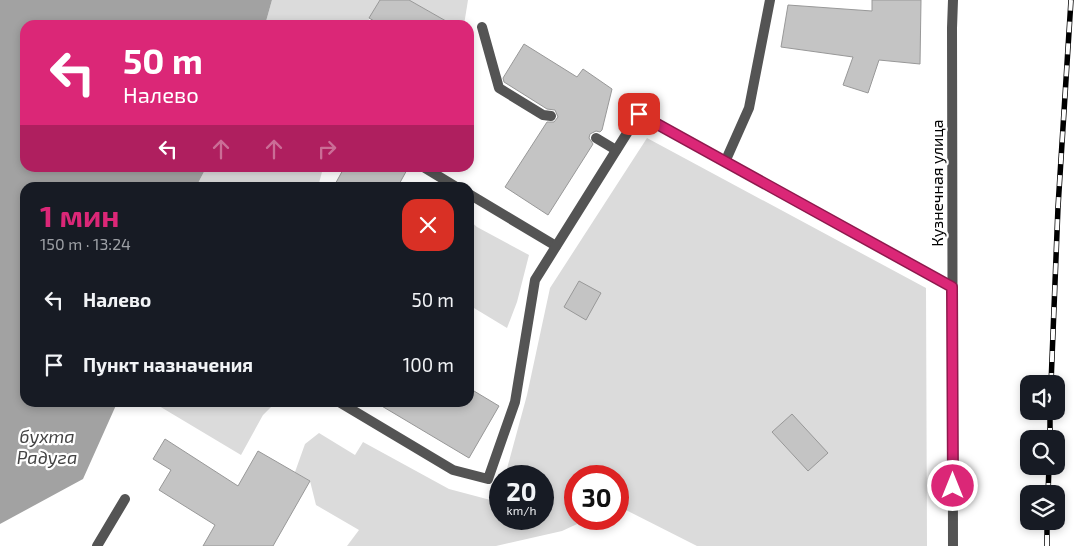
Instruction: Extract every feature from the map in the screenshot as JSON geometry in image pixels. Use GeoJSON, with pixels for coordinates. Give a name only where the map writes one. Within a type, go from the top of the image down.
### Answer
{"type":"FeatureCollection","features":[{"type":"Feature","properties":{"kind":"street"},"geometry":{"type":"LineString","coordinates":[[726,162],[749,108],[770,0]]}},
{"type":"Feature","properties":{"kind":"street","name":"Кузнечная улица"},"geometry":{"type":"LineString","coordinates":[[953,546],[952,28],[954,0]]}},
{"type":"Feature","properties":{"kind":"street"},"geometry":{"type":"LineString","coordinates":[[482,27],[499,88],[543,115],[551,116]]}},
{"type":"Feature","properties":{"kind":"street"},"geometry":{"type":"LineString","coordinates":[[347,407],[452,470],[488,479],[515,402],[535,280],[639,114],[952,287]]}},
{"type":"Feature","properties":{"kind":"street"},"geometry":{"type":"LineString","coordinates":[[596,138],[616,150]]}},
{"type":"Feature","properties":{"kind":"street"},"geometry":{"type":"LineString","coordinates":[[432,172],[448,182]]}},
{"type":"Feature","properties":{"kind":"street"},"geometry":{"type":"LineString","coordinates":[[474,197],[556,246]]}},
{"type":"Feature","properties":{"kind":"street"},"geometry":{"type":"LineString","coordinates":[[97,546],[125,499]]}},
{"type":"Feature","properties":{"kind":"shaded area"},"geometry":{"type":"Polygon","coordinates":[[[272,0],[380,0],[369,20],[266,20],[272,0]]]}},
{"type":"Feature","properties":{"kind":"shaded area"},"geometry":{"type":"Polygon","coordinates":[[[409,0],[468,0],[465,20],[444,20],[409,0]]]}},
{"type":"Feature","properties":{"kind":"shaded area"},"geometry":{"type":"Polygon","coordinates":[[[647,138],[926,288],[927,546],[697,546],[629,512],[629,465],[564,465],[564,530],[562,531],[496,546],[347,546],[359,530],[316,505],[310,481],[295,472],[305,444],[319,433],[355,455],[363,442],[449,489],[489,500],[489,530],[554,530],[554,465],[508,465],[527,395],[550,288],[647,138]]]}},
{"type":"Feature","properties":{"kind":"shaded area"},"geometry":{"type":"Polygon","coordinates":[[[204,172],[322,172],[319,182],[199,182],[204,172]]]}},
{"type":"Feature","properties":{"kind":"shaded area"},"geometry":{"type":"Polygon","coordinates":[[[474,224],[529,255],[517,302],[507,328],[474,308],[474,224]]]}},
{"type":"Feature","properties":{"kind":"shaded area"},"geometry":{"type":"Polygon","coordinates":[[[161,407],[271,407],[263,415],[241,455],[161,407]]]}},
{"type":"Feature","properties":{"kind":"water","name":"бухта Радуга"},"geometry":{"type":"Polygon","coordinates":[[[0,0],[272,0],[266,20],[20,20],[20,172],[204,172],[199,182],[20,182],[20,407],[115,407],[83,479],[0,524],[0,0]]]}},
{"type":"Feature","properties":{"kind":"building"},"geometry":{"type":"Polygon","coordinates":[[[380,0],[409,0],[444,20],[372,20],[369,18],[380,0]]]}},
{"type":"Feature","properties":{"kind":"building"},"geometry":{"type":"Polygon","coordinates":[[[872,0],[921,0],[920,64],[879,60],[868,93],[843,85],[853,57],[781,47],[788,5],[872,11],[872,0]]]}},
{"type":"Feature","properties":{"kind":"building"},"geometry":{"type":"Polygon","coordinates":[[[524,44],[577,77],[583,69],[612,89],[602,130],[590,134],[589,138],[593,144],[548,215],[505,187],[547,122],[554,122],[558,117],[555,110],[547,109],[504,82],[503,78],[524,44]]]}},
{"type":"Feature","properties":{"kind":"building"},"geometry":{"type":"Polygon","coordinates":[[[342,172],[406,172],[400,182],[336,182],[342,172]]]}},
{"type":"Feature","properties":{"kind":"building"},"geometry":{"type":"Polygon","coordinates":[[[579,281],[601,293],[586,320],[564,307],[579,281]]]}},
{"type":"Feature","properties":{"kind":"building"},"geometry":{"type":"Polygon","coordinates":[[[474,391],[499,406],[469,458],[383,407],[474,407],[474,391]]]}},
{"type":"Feature","properties":{"kind":"building"},"geometry":{"type":"Polygon","coordinates":[[[792,414],[828,453],[808,471],[772,432],[792,414]]]}},
{"type":"Feature","properties":{"kind":"building"},"geometry":{"type":"Polygon","coordinates":[[[165,439],[238,486],[258,451],[310,481],[273,546],[203,546],[215,525],[159,490],[171,470],[153,459],[165,439]]]}},
{"type":"Feature","properties":{"kind":"railway"},"geometry":{"type":"LineString","coordinates":[[1051,375],[1058,207],[1071,0]]}},
{"type":"Feature","properties":{"kind":"railway"},"geometry":{"type":"LineString","coordinates":[[1050,420],[1050,430]]}},
{"type":"Feature","properties":{"kind":"railway"},"geometry":{"type":"LineString","coordinates":[[1048,485],[1049,475]]}},
{"type":"Feature","properties":{"kind":"railway"},"geometry":{"type":"LineString","coordinates":[[1047,530],[1047,546]]}},
{"type":"Feature","properties":{"kind":"route"},"geometry":{"type":"LineString","coordinates":[[639,114],[952,287],[953,486]]}}]}
